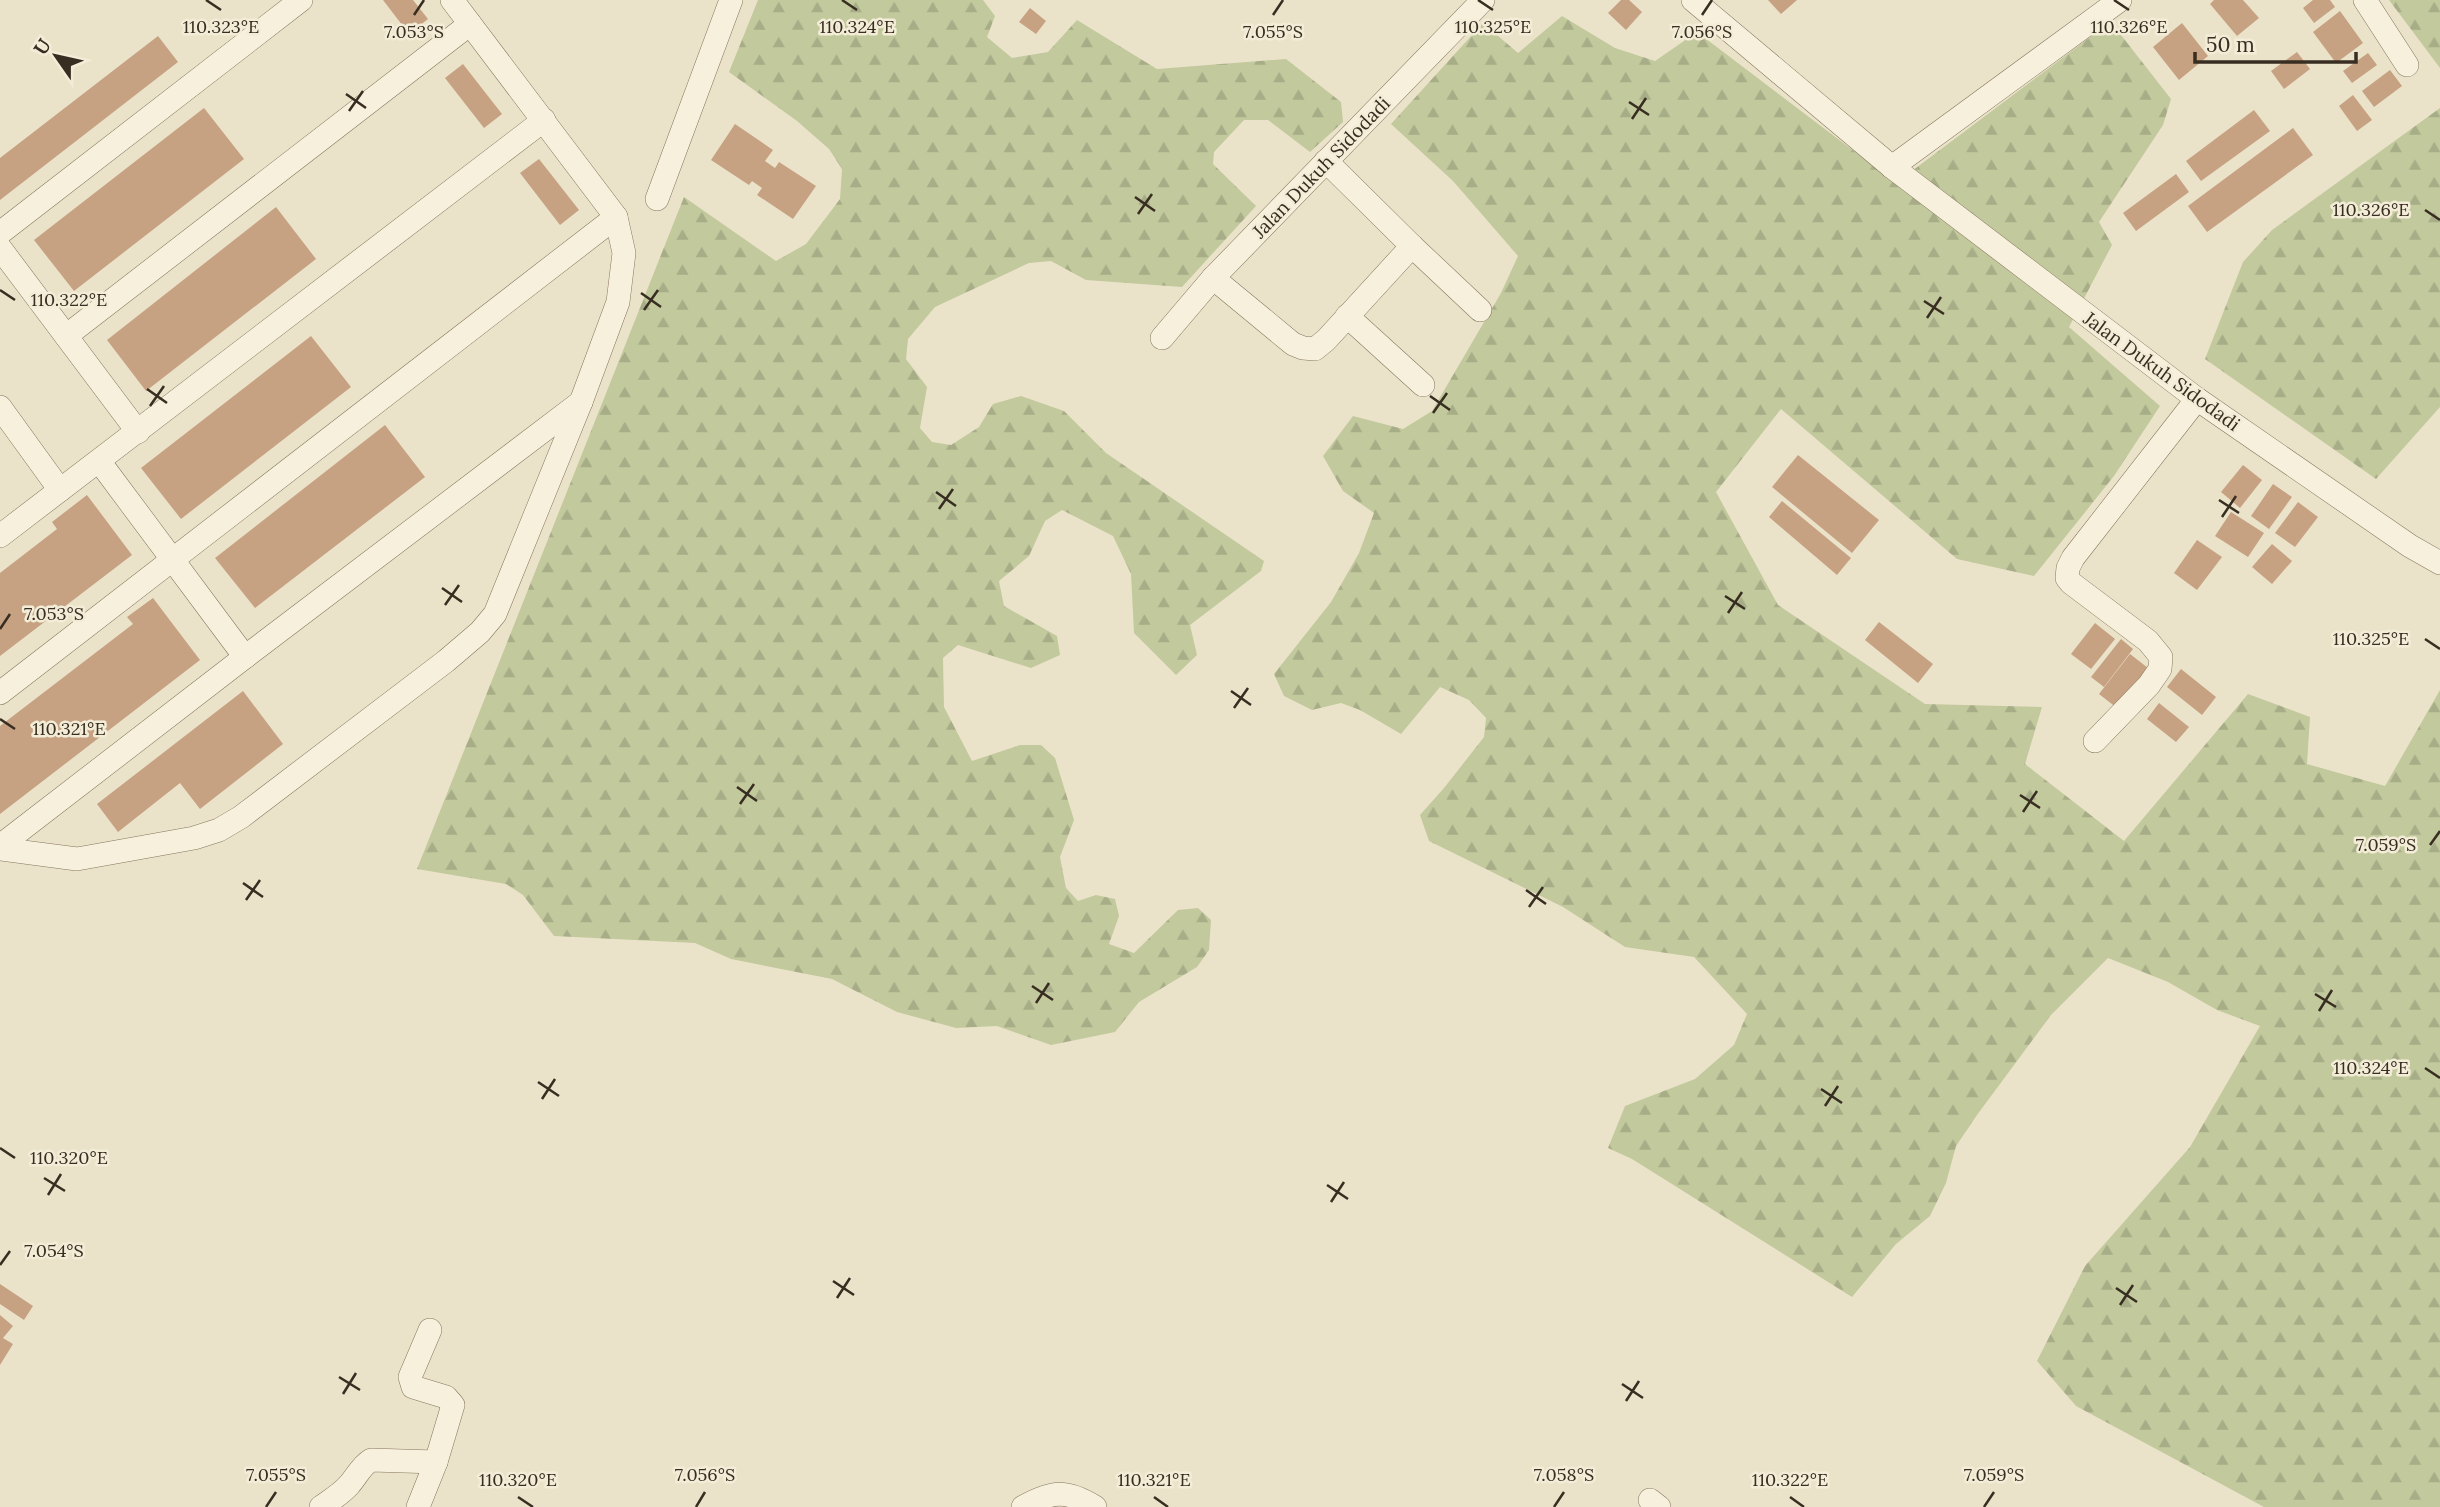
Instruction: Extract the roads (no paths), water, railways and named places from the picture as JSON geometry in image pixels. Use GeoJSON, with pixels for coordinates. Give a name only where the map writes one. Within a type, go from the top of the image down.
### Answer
{"type":"FeatureCollection","features":[{"type":"Feature","properties":{"kind":"street"},"geometry":{"type":"LineString","coordinates":[[0,233],[301,0]]}},
{"type":"Feature","properties":{"kind":"street"},"geometry":{"type":"LineString","coordinates":[[0,848],[77,859],[194,838],[219,830],[241,817],[373,717],[471,639],[495,614],[582,402],[618,302],[624,253],[616,217],[452,0]]}},
{"type":"Feature","properties":{"kind":"street"},"geometry":{"type":"LineString","coordinates":[[657,199],[731,0]]}},
{"type":"Feature","properties":{"kind":"street","name":"Jalan Dukuh Sidodadi"},"geometry":{"type":"LineString","coordinates":[[1162,338],[1213,278],[1483,0]]}},
{"type":"Feature","properties":{"kind":"street"},"geometry":{"type":"LineString","coordinates":[[1892,167],[2120,0]]}},
{"type":"Feature","properties":{"kind":"street"},"geometry":{"type":"LineString","coordinates":[[2365,0],[2407,65]]}},
{"type":"Feature","properties":{"kind":"street","name":"Jalan Dukuh Sidodadi"},"geometry":{"type":"LineString","coordinates":[[1708,5],[1892,167],[2197,399],[2410,546],[2440,563]]}},
{"type":"Feature","properties":{"kind":"street"},"geometry":{"type":"LineString","coordinates":[[66,335],[470,24]]}},
{"type":"Feature","properties":{"kind":"street"},"geometry":{"type":"LineString","coordinates":[[0,536],[544,120]]}},
{"type":"Feature","properties":{"kind":"street"},"geometry":{"type":"LineString","coordinates":[[1326,161],[1480,310]]}},
{"type":"Feature","properties":{"kind":"street"},"geometry":{"type":"LineString","coordinates":[[0,693],[616,217]]}},
{"type":"Feature","properties":{"kind":"street"},"geometry":{"type":"LineString","coordinates":[[1213,278],[1293,344],[1315,349],[1412,246]]}},
{"type":"Feature","properties":{"kind":"street"},"geometry":{"type":"LineString","coordinates":[[0,248],[138,432]]}},
{"type":"Feature","properties":{"kind":"street"},"geometry":{"type":"LineString","coordinates":[[1347,316],[1423,385]]}},
{"type":"Feature","properties":{"kind":"street"},"geometry":{"type":"LineString","coordinates":[[2095,741],[2149,685],[2160,669],[2161,657],[2148,641],[2071,583],[2067,578],[2068,568],[2197,399]]}},
{"type":"Feature","properties":{"kind":"street"},"geometry":{"type":"LineString","coordinates":[[0,848],[245,657],[582,402]]}},
{"type":"Feature","properties":{"kind":"street"},"geometry":{"type":"LineString","coordinates":[[0,407],[61,490]]}},
{"type":"Feature","properties":{"kind":"street"},"geometry":{"type":"LineString","coordinates":[[99,461],[245,657]]}},
{"type":"Feature","properties":{"kind":"street"},"geometry":{"type":"LineString","coordinates":[[418,1507],[436,1462],[453,1405],[446,1396],[413,1387],[410,1377],[430,1330]]}},
{"type":"Feature","properties":{"kind":"street"},"geometry":{"type":"LineString","coordinates":[[321,1507],[343,1491],[364,1464],[371,1460],[436,1462]]}},
{"type":"Feature","properties":{"kind":"street"},"geometry":{"type":"LineString","coordinates":[[1023,1507],[1041,1497],[1063,1493],[1080,1498],[1095,1507]]}}]}
